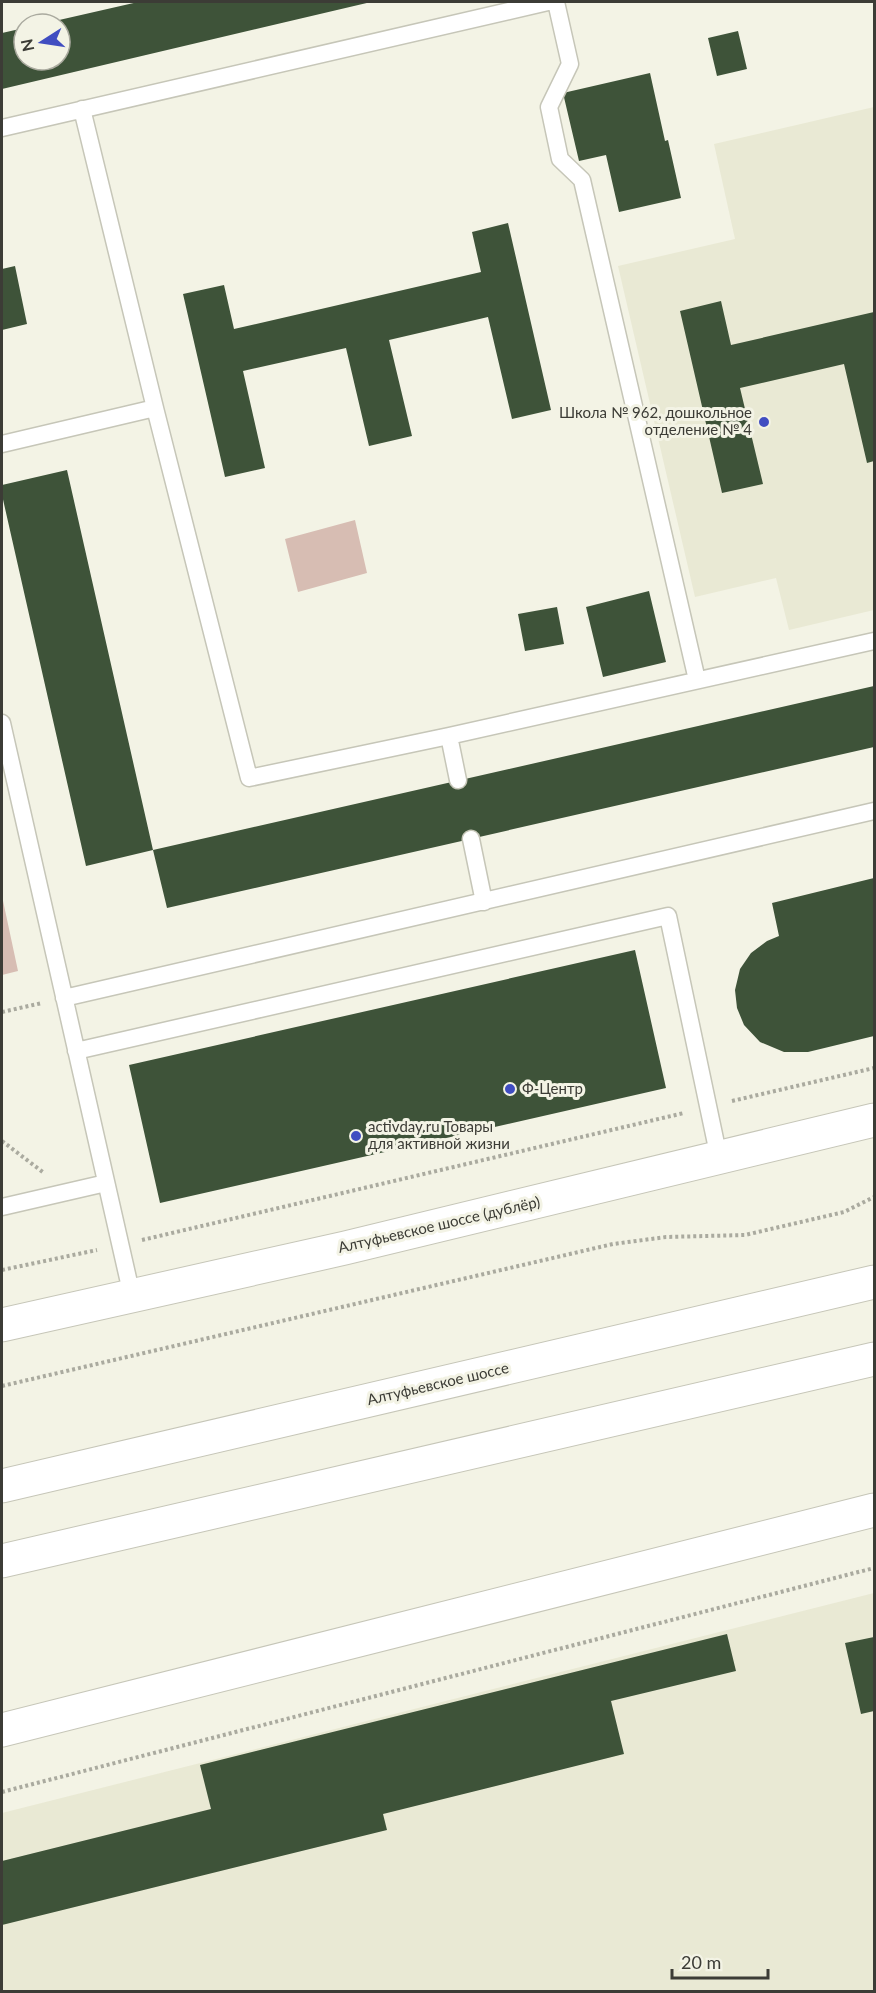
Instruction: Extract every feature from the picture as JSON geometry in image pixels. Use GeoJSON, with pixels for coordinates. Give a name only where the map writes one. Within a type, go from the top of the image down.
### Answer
{"type":"FeatureCollection","features":[{"type":"Feature","properties":{"kind":"main road","name":"Алтуфьевское шоссе (дублёр)"},"geometry":{"type":"LineString","coordinates":[[2,1325],[345,1248],[874,1120]]}},
{"type":"Feature","properties":{"kind":"main road","name":"Алтуфьевское шоссе"},"geometry":{"type":"LineString","coordinates":[[2,1486],[874,1282]]}},
{"type":"Feature","properties":{"kind":"main road"},"geometry":{"type":"LineString","coordinates":[[2,1561],[874,1359]]}},
{"type":"Feature","properties":{"kind":"main road"},"geometry":{"type":"LineString","coordinates":[[2,1730],[874,1510]]}},
{"type":"Feature","properties":{"kind":"lane"},"geometry":{"type":"LineString","coordinates":[[2,128],[548,2]]}},
{"type":"Feature","properties":{"kind":"lane"},"geometry":{"type":"LineString","coordinates":[[556,2],[570,64],[549,107],[560,159],[582,180],[697,680]]}},
{"type":"Feature","properties":{"kind":"lane"},"geometry":{"type":"LineString","coordinates":[[82,109],[249,778],[874,641]]}},
{"type":"Feature","properties":{"kind":"lane"},"geometry":{"type":"LineString","coordinates":[[2,444],[155,408]]}},
{"type":"Feature","properties":{"kind":"lane"},"geometry":{"type":"LineString","coordinates":[[2,723],[132,1296]]}},
{"type":"Feature","properties":{"kind":"lane"},"geometry":{"type":"LineString","coordinates":[[449,736],[458,780]]}},
{"type":"Feature","properties":{"kind":"lane"},"geometry":{"type":"LineString","coordinates":[[64,998],[874,811]]}},
{"type":"Feature","properties":{"kind":"lane"},"geometry":{"type":"LineString","coordinates":[[471,839],[484,902]]}},
{"type":"Feature","properties":{"kind":"lane"},"geometry":{"type":"LineString","coordinates":[[76,1051],[668,916],[719,1158]]}},
{"type":"Feature","properties":{"kind":"lane"},"geometry":{"type":"LineString","coordinates":[[2,1207],[106,1183]]}},
{"type":"Feature","properties":{"kind":"path"},"geometry":{"type":"LineString","coordinates":[[2,1012],[64,998]]}},
{"type":"Feature","properties":{"kind":"path"},"geometry":{"type":"LineString","coordinates":[[2,1270],[120,1245],[874,1068]]}},
{"type":"Feature","properties":{"kind":"path"},"geometry":{"type":"LineString","coordinates":[[2,1141],[67,1192]]}},
{"type":"Feature","properties":{"kind":"path"},"geometry":{"type":"LineString","coordinates":[[2,1386],[613,1244],[666,1237],[745,1234],[792,1225],[844,1212],[874,1197]]}},
{"type":"Feature","properties":{"kind":"path"},"geometry":{"type":"LineString","coordinates":[[2,1792],[874,1568]]}},
{"type":"Feature","properties":{"kind":"shaded area","name":"Школа № 962, дошкольное отделение № 4"},"geometry":{"type":"Polygon","coordinates":[[[874,107],[874,610],[789,630],[776,578],[695,597],[618,266],[735,239],[714,144],[874,107]]]}},
{"type":"Feature","properties":{"kind":"shaded area"},"geometry":{"type":"Polygon","coordinates":[[[355,520],[367,573],[298,592],[285,539],[355,520]]]}},
{"type":"Feature","properties":{"kind":"shaded area"},"geometry":{"type":"Polygon","coordinates":[[[2,896],[18,971],[2,975],[2,896]]]}},
{"type":"Feature","properties":{"kind":"shaded area"},"geometry":{"type":"Polygon","coordinates":[[[874,1593],[874,1991],[2,1992],[2,1813],[874,1593]]]}},
{"type":"Feature","properties":{"kind":"building"},"geometry":{"type":"Polygon","coordinates":[[[138,2],[371,2],[2,89],[2,33],[12,31],[12,72],[72,72],[72,17],[138,2]]]}},
{"type":"Feature","properties":{"kind":"building"},"geometry":{"type":"Polygon","coordinates":[[[738,31],[747,69],[717,76],[708,38],[738,31]]]}},
{"type":"Feature","properties":{"kind":"building"},"geometry":{"type":"Polygon","coordinates":[[[650,73],[665,141],[668,140],[681,198],[619,212],[606,155],[579,161],[563,93],[650,73]]]}},
{"type":"Feature","properties":{"kind":"building"},"geometry":{"type":"Polygon","coordinates":[[[508,223],[551,410],[512,419],[488,317],[389,340],[412,436],[369,446],[346,348],[243,371],[265,468],[225,477],[183,294],[224,285],[234,329],[481,272],[472,232],[508,223]]]}},
{"type":"Feature","properties":{"kind":"building"},"geometry":{"type":"Polygon","coordinates":[[[15,266],[27,324],[2,330],[2,269],[15,266]]]}},
{"type":"Feature","properties":{"kind":"building"},"geometry":{"type":"Polygon","coordinates":[[[721,301],[731,345],[874,312],[874,461],[867,463],[844,364],[740,388],[763,484],[722,493],[680,311],[721,301]]]}},
{"type":"Feature","properties":{"kind":"building"},"geometry":{"type":"Polygon","coordinates":[[[67,470],[153,850],[86,866],[2,495],[2,485],[67,470]]]}},
{"type":"Feature","properties":{"kind":"building"},"geometry":{"type":"Polygon","coordinates":[[[649,591],[666,662],[603,677],[586,607],[649,591]]]}},
{"type":"Feature","properties":{"kind":"building"},"geometry":{"type":"Polygon","coordinates":[[[557,607],[564,644],[525,651],[518,614],[557,607]]]}},
{"type":"Feature","properties":{"kind":"building"},"geometry":{"type":"Polygon","coordinates":[[[874,686],[874,747],[167,908],[153,850],[874,686]]]}},
{"type":"Feature","properties":{"kind":"building"},"geometry":{"type":"Polygon","coordinates":[[[874,878],[874,1036],[808,1052],[784,1052],[760,1042],[744,1025],[737,1008],[735,990],[740,969],[751,953],[767,941],[779,936],[772,903],[874,878]]]}},
{"type":"Feature","properties":{"kind":"building"},"geometry":{"type":"Polygon","coordinates":[[[635,950],[666,1088],[160,1203],[129,1065],[635,950]]]}},
{"type":"Feature","properties":{"kind":"building"},"geometry":{"type":"Polygon","coordinates":[[[727,1634],[736,1671],[611,1701],[624,1754],[383,1814],[387,1830],[2,1925],[2,1861],[211,1809],[200,1765],[727,1634]]]}},
{"type":"Feature","properties":{"kind":"building"},"geometry":{"type":"Polygon","coordinates":[[[874,1637],[874,1711],[861,1714],[845,1643],[874,1637]]]}},
{"type":"Feature","properties":{"kind":"place","name":"Школа № 962, дошкольное отделение № 4"},"geometry":{"type":"Point","coordinates":[764,422]}},
{"type":"Feature","properties":{"kind":"place","name":"Ф-Центр"},"geometry":{"type":"Point","coordinates":[510,1089]}},
{"type":"Feature","properties":{"kind":"place","name":"activday.ru Товары для активной жизни"},"geometry":{"type":"Point","coordinates":[356,1136]}}]}
